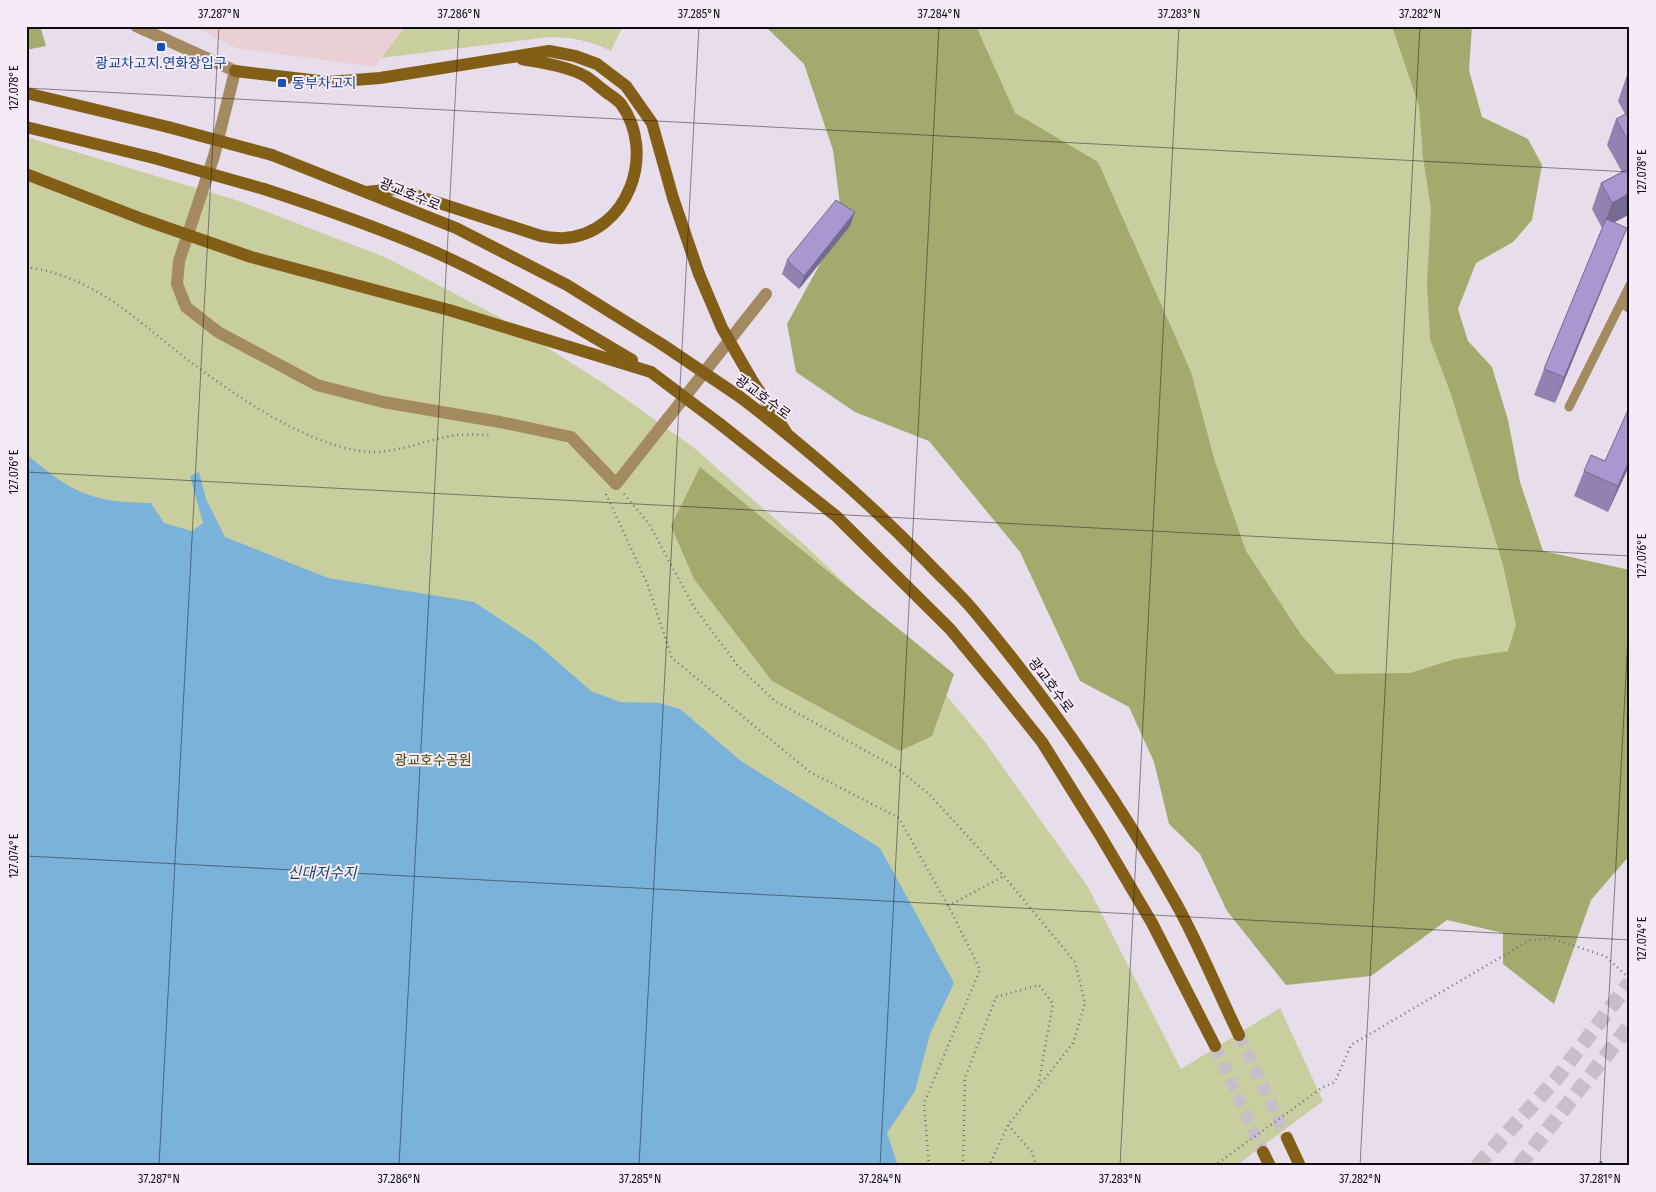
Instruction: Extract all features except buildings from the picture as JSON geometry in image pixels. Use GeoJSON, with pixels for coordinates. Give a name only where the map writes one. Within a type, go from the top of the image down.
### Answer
{"type":"FeatureCollection","features":[{"type":"Feature","properties":{"kind":"main road"},"geometry":{"type":"LineString","coordinates":[[235,71],[328,82],[380,78],[515,58],[548,51],[575,56],[597,64],[626,86],[652,123],[673,198],[699,274],[722,328],[752,380],[786,432]]}},
{"type":"Feature","properties":{"kind":"main road"},"geometry":{"type":"LineString","coordinates":[[366,192],[396,189],[541,236],[564,238],[587,232],[611,217],[627,196],[636,172],[637,148],[633,124],[620,103],[584,75],[549,64],[515,58]]}},
{"type":"Feature","properties":{"kind":"main road","name":"광교호수로"},"geometry":{"type":"LineString","coordinates":[[26,94],[168,127],[272,155],[456,228],[566,285],[663,346],[740,398],[786,432],[859,494],[973,609],[1072,737],[1125,818],[1173,898],[1239,1035]]}},
{"type":"Feature","properties":{"kind":"main road"},"geometry":{"type":"LineString","coordinates":[[26,127],[154,158],[264,188],[349,218],[436,253],[543,306],[650,372],[720,424],[836,516],[856,535],[950,629],[1042,742],[1152,923],[1215,1046]]}},
{"type":"Feature","properties":{"kind":"main road"},"geometry":{"type":"LineString","coordinates":[[26,174],[188,236],[251,257],[449,310],[650,372]]}},
{"type":"Feature","properties":{"kind":"main road"},"geometry":{"type":"LineString","coordinates":[[1287,1138],[1300,1166]]}},
{"type":"Feature","properties":{"kind":"main road"},"geometry":{"type":"LineString","coordinates":[[1263,1152],[1270,1166]]}},
{"type":"Feature","properties":{"kind":"street"},"geometry":{"type":"LineString","coordinates":[[136,26],[235,71],[214,156],[179,261],[177,284],[186,307],[218,332],[317,385],[383,402],[500,422],[571,437],[616,484],[766,294]]}},
{"type":"Feature","properties":{"kind":"lane"},"geometry":{"type":"LineString","coordinates":[[1568,406],[1630,286]]}},
{"type":"Feature","properties":{"kind":"lane"},"geometry":{"type":"LineString","coordinates":[[1620,303],[1630,309]]}},
{"type":"Feature","properties":{"kind":"path"},"geometry":{"type":"LineString","coordinates":[[26,267],[42,269],[82,282],[114,300],[188,360],[264,411],[313,436],[361,451],[379,451],[397,449],[457,435],[497,435]]}},
{"type":"Feature","properties":{"kind":"path"},"geometry":{"type":"LineString","coordinates":[[616,484],[649,524],[694,607],[738,666],[776,701],[897,768],[929,794],[1004,876],[1075,962],[1085,1003],[1073,1043],[1038,1084],[1008,1125],[989,1166]]}},
{"type":"Feature","properties":{"kind":"path"},"geometry":{"type":"LineString","coordinates":[[606,493],[647,583],[672,658],[810,772],[899,818],[948,906],[980,970],[924,1104],[929,1166]]}},
{"type":"Feature","properties":{"kind":"path"},"geometry":{"type":"LineString","coordinates":[[948,906],[1004,876]]}},
{"type":"Feature","properties":{"kind":"path"},"geometry":{"type":"LineString","coordinates":[[1214,1166],[1323,1087],[1335,1082],[1351,1045],[1530,940],[1551,938],[1605,956],[1630,979]]}},
{"type":"Feature","properties":{"kind":"path"},"geometry":{"type":"LineString","coordinates":[[963,1166],[965,1078],[996,996],[1039,985],[1053,1004],[1038,1084]]}},
{"type":"Feature","properties":{"kind":"path"},"geometry":{"type":"LineString","coordinates":[[1008,1125],[1032,1152],[1036,1166]]}},
{"type":"Feature","properties":{"kind":"shaded area"},"geometry":{"type":"Polygon","coordinates":[[[193,26],[406,26],[375,67],[236,48],[193,26]]]}},
{"type":"Feature","properties":{"kind":"green space"},"geometry":{"type":"Polygon","coordinates":[[[26,26],[40,26],[46,46],[26,50],[26,26]]]}},
{"type":"Feature","properties":{"kind":"green space"},"geometry":{"type":"Polygon","coordinates":[[[406,26],[623,26],[611,51],[581,40],[549,37],[381,58],[406,26]]]}},
{"type":"Feature","properties":{"kind":"green space"},"geometry":{"type":"Polygon","coordinates":[[[765,26],[976,26],[1015,113],[1098,162],[1191,372],[1215,462],[1246,551],[1302,636],[1336,674],[1410,673],[1455,659],[1508,651],[1516,625],[1503,565],[1451,394],[1430,339],[1427,284],[1431,209],[1423,157],[1419,106],[1392,26],[1472,26],[1469,70],[1482,117],[1528,139],[1542,165],[1532,220],[1513,242],[1476,263],[1458,309],[1468,341],[1492,367],[1508,420],[1520,482],[1543,551],[1630,570],[1630,855],[1591,900],[1554,1004],[1503,964],[1503,933],[1447,920],[1371,976],[1286,985],[1227,911],[1200,854],[1169,824],[1154,762],[1129,707],[1080,681],[1020,552],[929,441],[855,412],[796,372],[787,324],[827,251],[841,212],[833,150],[804,64],[765,26]]]}},
{"type":"Feature","properties":{"kind":"green space"},"geometry":{"type":"Polygon","coordinates":[[[807,26],[1424,26],[1471,256],[1454,314],[1563,675],[1354,720],[807,26]]]}},
{"type":"Feature","properties":{"kind":"green space","name":"광교호수공원"},"geometry":{"type":"Polygon","coordinates":[[[26,137],[239,201],[387,258],[499,317],[606,385],[693,447],[807,547],[889,626],[985,742],[1088,887],[1181,1069],[1280,1008],[1323,1101],[1236,1166],[26,1166],[26,137]]]}},
{"type":"Feature","properties":{"kind":"green space"},"geometry":{"type":"Polygon","coordinates":[[[700,467],[954,674],[932,736],[900,751],[772,681],[694,579],[671,526],[700,467]]]}},
{"type":"Feature","properties":{"kind":"water","name":"신대저수지"},"geometry":{"type":"Polygon","coordinates":[[[26,454],[57,478],[83,493],[112,500],[151,503],[164,523],[192,531],[203,523],[190,476],[199,472],[206,499],[225,537],[328,578],[474,602],[536,643],[591,691],[620,702],[660,703],[680,709],[741,761],[880,848],[954,983],[930,1034],[915,1091],[887,1133],[898,1166],[26,1166],[26,454]]]}},
{"type":"Feature","properties":{"kind":"tunnel"},"geometry":{"type":"LineString","coordinates":[[1477,1166],[1557,1078],[1630,982]]}},
{"type":"Feature","properties":{"kind":"tunnel"},"geometry":{"type":"LineString","coordinates":[[1519,1166],[1630,1025]]}},
{"type":"Feature","properties":{"kind":"tunnel"},"geometry":{"type":"LineString","coordinates":[[1239,1035],[1287,1138]]}},
{"type":"Feature","properties":{"kind":"tunnel"},"geometry":{"type":"LineString","coordinates":[[1215,1046],[1263,1152]]}},
{"type":"Feature","properties":{"kind":"place","name":"광교차고지.연화장입구"},"geometry":{"type":"Point","coordinates":[161,47]}},
{"type":"Feature","properties":{"kind":"place","name":"동부차고지"},"geometry":{"type":"Point","coordinates":[282,83]}}]}
